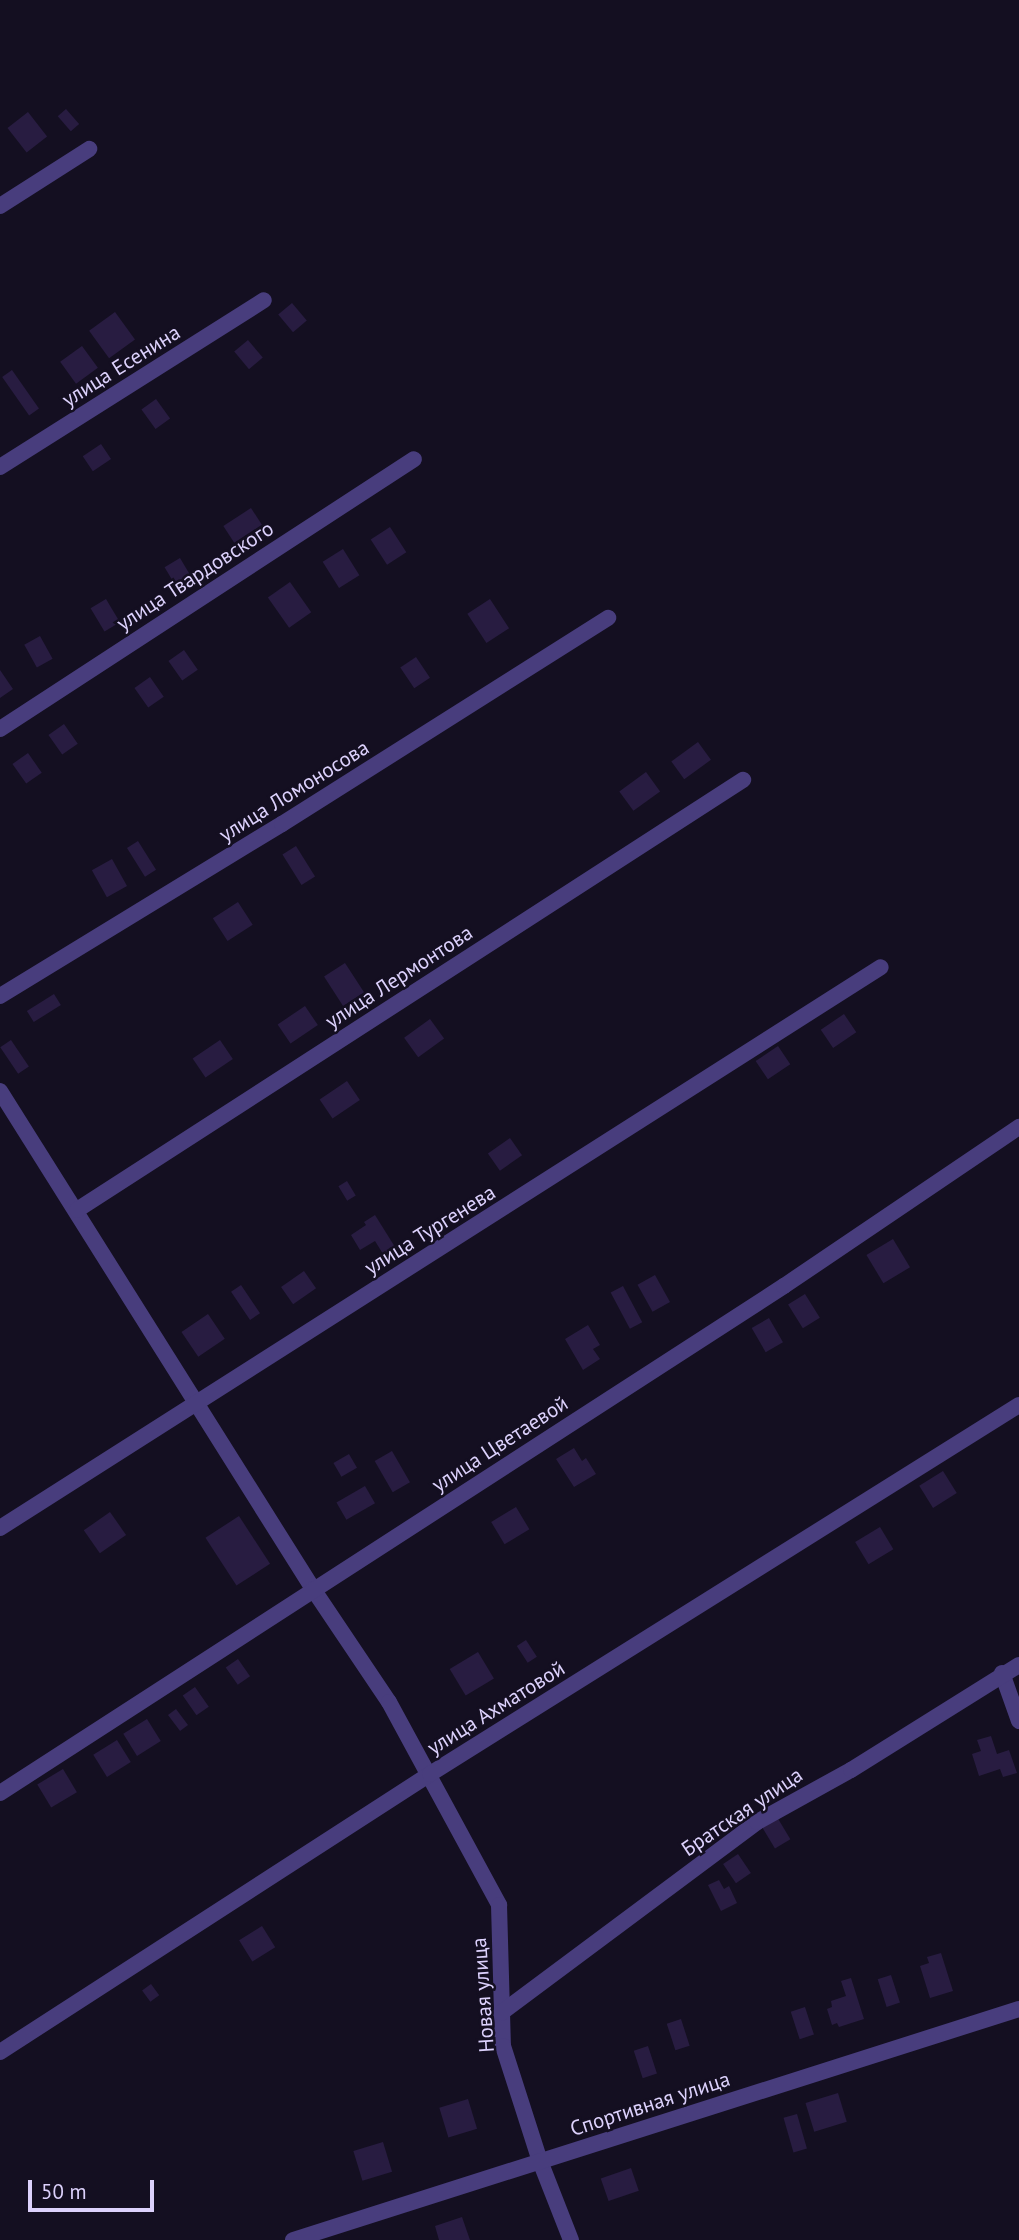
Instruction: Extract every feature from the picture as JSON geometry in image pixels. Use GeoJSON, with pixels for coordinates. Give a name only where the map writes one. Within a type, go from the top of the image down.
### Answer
{"type":"FeatureCollection","features":[{"type":"Feature","properties":{"kind":"street"},"geometry":{"type":"LineString","coordinates":[[0,206],[89,149]]}},
{"type":"Feature","properties":{"kind":"street","name":"улица Есенина"},"geometry":{"type":"LineString","coordinates":[[0,467],[264,300]]}},
{"type":"Feature","properties":{"kind":"street","name":"улица Твардовского"},"geometry":{"type":"LineString","coordinates":[[0,729],[414,459]]}},
{"type":"Feature","properties":{"kind":"street","name":"улица Ломоносова"},"geometry":{"type":"LineString","coordinates":[[0,996],[271,831],[608,618]]}},
{"type":"Feature","properties":{"kind":"street","name":"улица Лермонтова"},"geometry":{"type":"LineString","coordinates":[[77,1210],[743,780]]}},
{"type":"Feature","properties":{"kind":"street","name":"улица Тургенева"},"geometry":{"type":"LineString","coordinates":[[0,1528],[197,1401],[564,1172],[881,967]]}},
{"type":"Feature","properties":{"kind":"street"},"geometry":{"type":"LineString","coordinates":[[0,1091],[313,1589],[389,1702],[429,1774]]}},
{"type":"Feature","properties":{"kind":"street","name":"улица Цветаевой"},"geometry":{"type":"LineString","coordinates":[[0,1793],[784,1286],[1019,1127]]}},
{"type":"Feature","properties":{"kind":"street","name":"улица Ахматовой"},"geometry":{"type":"LineString","coordinates":[[0,2052],[429,1774],[1019,1405]]}},
{"type":"Feature","properties":{"kind":"street","name":"Братская улица"},"geometry":{"type":"LineString","coordinates":[[501,2013],[757,1822],[851,1770],[1002,1673],[1019,1665]]}},
{"type":"Feature","properties":{"kind":"street"},"geometry":{"type":"LineString","coordinates":[[1002,1673],[1019,1721]]}},
{"type":"Feature","properties":{"kind":"street","name":"Новая улица"},"geometry":{"type":"LineString","coordinates":[[429,1774],[499,1905],[499,1982],[503,2046],[540,2161],[571,2240]]}},
{"type":"Feature","properties":{"kind":"street","name":"Спортивная улица"},"geometry":{"type":"LineString","coordinates":[[293,2240],[1019,2009]]}},
{"type":"Feature","properties":{"kind":"building"},"geometry":{"type":"Polygon","coordinates":[[[66,109],[79,124],[71,131],[58,116],[66,109]]]}},
{"type":"Feature","properties":{"kind":"building"},"geometry":{"type":"Polygon","coordinates":[[[28,112],[47,136],[27,152],[8,128],[28,112]]]}},
{"type":"Feature","properties":{"kind":"building"},"geometry":{"type":"Polygon","coordinates":[[[292,303],[307,321],[293,332],[278,315],[292,303]]]}},
{"type":"Feature","properties":{"kind":"building"},"geometry":{"type":"Polygon","coordinates":[[[115,312],[135,340],[109,358],[89,331],[115,312]]]}},
{"type":"Feature","properties":{"kind":"building"},"geometry":{"type":"Polygon","coordinates":[[[248,340],[263,358],[249,369],[234,352],[248,340]]]}},
{"type":"Feature","properties":{"kind":"building"},"geometry":{"type":"Polygon","coordinates":[[[82,346],[98,368],[76,384],[60,362],[82,346]]]}},
{"type":"Feature","properties":{"kind":"building"},"geometry":{"type":"Polygon","coordinates":[[[12,370],[39,409],[29,415],[2,377],[12,370]]]}},
{"type":"Feature","properties":{"kind":"building"},"geometry":{"type":"Polygon","coordinates":[[[156,399],[170,418],[156,429],[141,410],[156,399]]]}},
{"type":"Feature","properties":{"kind":"building"},"geometry":{"type":"Polygon","coordinates":[[[101,444],[111,459],[93,471],[83,456],[101,444]]]}},
{"type":"Feature","properties":{"kind":"building"},"geometry":{"type":"Polygon","coordinates":[[[251,508],[262,525],[234,543],[223,526],[251,508]]]}},
{"type":"Feature","properties":{"kind":"building"},"geometry":{"type":"Polygon","coordinates":[[[390,527],[406,552],[387,565],[371,540],[390,527]]]}},
{"type":"Feature","properties":{"kind":"building"},"geometry":{"type":"Polygon","coordinates":[[[343,549],[359,575],[339,588],[323,562],[343,549]]]}},
{"type":"Feature","properties":{"kind":"building"},"geometry":{"type":"Polygon","coordinates":[[[180,558],[194,581],[178,590],[165,567],[180,558]]]}},
{"type":"Feature","properties":{"kind":"building"},"geometry":{"type":"Polygon","coordinates":[[[290,582],[311,612],[289,628],[268,597],[290,582]]]}},
{"type":"Feature","properties":{"kind":"building"},"geometry":{"type":"Polygon","coordinates":[[[106,599],[120,622],[104,631],[91,608],[106,599]]]}},
{"type":"Feature","properties":{"kind":"building"},"geometry":{"type":"Polygon","coordinates":[[[490,599],[509,628],[486,643],[467,614],[490,599]]]}},
{"type":"Feature","properties":{"kind":"building"},"geometry":{"type":"Polygon","coordinates":[[[40,636],[53,659],[37,667],[24,645],[40,636]]]}},
{"type":"Feature","properties":{"kind":"building"},"geometry":{"type":"Polygon","coordinates":[[[184,650],[198,670],[182,681],[168,661],[184,650]]]}},
{"type":"Feature","properties":{"kind":"building"},"geometry":{"type":"Polygon","coordinates":[[[416,657],[430,678],[414,688],[400,668],[416,657]]]}},
{"type":"Feature","properties":{"kind":"building"},"geometry":{"type":"Polygon","coordinates":[[[0,670],[13,689],[0,698],[0,670]]]}},
{"type":"Feature","properties":{"kind":"building"},"geometry":{"type":"Polygon","coordinates":[[[150,677],[164,697],[148,708],[134,688],[150,677]]]}},
{"type":"Feature","properties":{"kind":"building"},"geometry":{"type":"Polygon","coordinates":[[[64,724],[78,744],[62,755],[48,735],[64,724]]]}},
{"type":"Feature","properties":{"kind":"building"},"geometry":{"type":"Polygon","coordinates":[[[698,742],[711,760],[684,779],[671,761],[698,742]]]}},
{"type":"Feature","properties":{"kind":"building"},"geometry":{"type":"Polygon","coordinates":[[[28,753],[42,773],[26,784],[12,764],[28,753]]]}},
{"type":"Feature","properties":{"kind":"building"},"geometry":{"type":"Polygon","coordinates":[[[646,772],[660,791],[633,811],[619,791],[646,772]]]}},
{"type":"Feature","properties":{"kind":"building"},"geometry":{"type":"Polygon","coordinates":[[[138,841],[156,870],[145,877],[127,848],[138,841]]]}},
{"type":"Feature","properties":{"kind":"building"},"geometry":{"type":"Polygon","coordinates":[[[296,846],[315,877],[302,885],[282,854],[296,846]]]}},
{"type":"Feature","properties":{"kind":"building"},"geometry":{"type":"Polygon","coordinates":[[[112,859],[127,886],[107,897],[92,870],[112,859]]]}},
{"type":"Feature","properties":{"kind":"building"},"geometry":{"type":"Polygon","coordinates":[[[238,902],[253,925],[228,941],[213,918],[238,902]]]}},
{"type":"Feature","properties":{"kind":"building"},"geometry":{"type":"Polygon","coordinates":[[[345,963],[364,992],[343,1006],[324,977],[345,963]]]}},
{"type":"Feature","properties":{"kind":"building"},"geometry":{"type":"Polygon","coordinates":[[[54,994],[61,1005],[34,1022],[27,1011],[54,994]]]}},
{"type":"Feature","properties":{"kind":"building"},"geometry":{"type":"Polygon","coordinates":[[[305,1006],[318,1025],[291,1044],[278,1024],[305,1006]]]}},
{"type":"Feature","properties":{"kind":"building"},"geometry":{"type":"Polygon","coordinates":[[[844,1014],[856,1032],[833,1048],[821,1030],[844,1014]]]}},
{"type":"Feature","properties":{"kind":"building"},"geometry":{"type":"Polygon","coordinates":[[[430,1019],[444,1038],[418,1057],[404,1038],[430,1019]]]}},
{"type":"Feature","properties":{"kind":"building"},"geometry":{"type":"Polygon","coordinates":[[[11,1040],[29,1067],[18,1074],[0,1047],[11,1040]]]}},
{"type":"Feature","properties":{"kind":"building"},"geometry":{"type":"Polygon","coordinates":[[[220,1040],[233,1059],[206,1078],[193,1058],[220,1040]]]}},
{"type":"Feature","properties":{"kind":"building"},"geometry":{"type":"Polygon","coordinates":[[[778,1046],[790,1064],[768,1079],[756,1061],[778,1046]]]}},
{"type":"Feature","properties":{"kind":"building"},"geometry":{"type":"Polygon","coordinates":[[[347,1081],[360,1100],[333,1119],[320,1099],[347,1081]]]}},
{"type":"Feature","properties":{"kind":"building"},"geometry":{"type":"Polygon","coordinates":[[[510,1138],[522,1155],[500,1171],[488,1153],[510,1138]]]}},
{"type":"Feature","properties":{"kind":"building"},"geometry":{"type":"Polygon","coordinates":[[[347,1181],[356,1196],[347,1201],[338,1186],[347,1181]]]}},
{"type":"Feature","properties":{"kind":"building"},"geometry":{"type":"Polygon","coordinates":[[[375,1215],[395,1247],[383,1254],[375,1241],[360,1250],[351,1235],[375,1215]]]}},
{"type":"Feature","properties":{"kind":"building"},"geometry":{"type":"Polygon","coordinates":[[[893,1239],[910,1267],[883,1283],[866,1255],[893,1239]]]}},
{"type":"Feature","properties":{"kind":"building"},"geometry":{"type":"Polygon","coordinates":[[[304,1271],[316,1288],[293,1304],[281,1287],[304,1271]]]}},
{"type":"Feature","properties":{"kind":"building"},"geometry":{"type":"Polygon","coordinates":[[[655,1275],[670,1302],[653,1312],[638,1285],[655,1275]]]}},
{"type":"Feature","properties":{"kind":"building"},"geometry":{"type":"Polygon","coordinates":[[[241,1285],[260,1313],[250,1320],[231,1292],[241,1285]]]}},
{"type":"Feature","properties":{"kind":"building"},"geometry":{"type":"Polygon","coordinates":[[[623,1286],[642,1322],[630,1329],[611,1293],[623,1286]]]}},
{"type":"Feature","properties":{"kind":"building"},"geometry":{"type":"Polygon","coordinates":[[[805,1294],[820,1318],[803,1328],[788,1305],[805,1294]]]}},
{"type":"Feature","properties":{"kind":"building"},"geometry":{"type":"Polygon","coordinates":[[[208,1314],[225,1339],[198,1357],[181,1332],[208,1314]]]}},
{"type":"Feature","properties":{"kind":"building"},"geometry":{"type":"Polygon","coordinates":[[[769,1318],[783,1342],[766,1352],[752,1328],[769,1318]]]}},
{"type":"Feature","properties":{"kind":"building"},"geometry":{"type":"Polygon","coordinates":[[[588,1325],[600,1345],[593,1349],[600,1359],[583,1370],[565,1339],[588,1325]]]}},
{"type":"Feature","properties":{"kind":"building"},"geometry":{"type":"Polygon","coordinates":[[[574,1448],[582,1461],[586,1458],[596,1474],[574,1487],[556,1459],[574,1448]]]}},
{"type":"Feature","properties":{"kind":"building"},"geometry":{"type":"Polygon","coordinates":[[[392,1451],[410,1482],[393,1492],[375,1461],[392,1451]]]}},
{"type":"Feature","properties":{"kind":"building"},"geometry":{"type":"Polygon","coordinates":[[[349,1454],[357,1468],[341,1477],[333,1463],[349,1454]]]}},
{"type":"Feature","properties":{"kind":"building"},"geometry":{"type":"Polygon","coordinates":[[[943,1471],[957,1493],[933,1508],[919,1486],[943,1471]]]}},
{"type":"Feature","properties":{"kind":"building"},"geometry":{"type":"Polygon","coordinates":[[[365,1486],[375,1503],[346,1520],[336,1502],[365,1486]]]}},
{"type":"Feature","properties":{"kind":"building"},"geometry":{"type":"Polygon","coordinates":[[[516,1507],[529,1529],[505,1544],[491,1522],[516,1507]]]}},
{"type":"Feature","properties":{"kind":"building"},"geometry":{"type":"Polygon","coordinates":[[[110,1512],[126,1535],[100,1553],[84,1530],[110,1512]]]}},
{"type":"Feature","properties":{"kind":"building"},"geometry":{"type":"Polygon","coordinates":[[[239,1516],[270,1564],[236,1586],[205,1538],[239,1516]]]}},
{"type":"Feature","properties":{"kind":"building"},"geometry":{"type":"Polygon","coordinates":[[[880,1527],[893,1549],[869,1564],[855,1542],[880,1527]]]}},
{"type":"Feature","properties":{"kind":"building"},"geometry":{"type":"Polygon","coordinates":[[[526,1640],[537,1657],[528,1663],[517,1646],[526,1640]]]}},
{"type":"Feature","properties":{"kind":"building"},"geometry":{"type":"Polygon","coordinates":[[[478,1652],[494,1679],[466,1696],[450,1669],[478,1652]]]}},
{"type":"Feature","properties":{"kind":"building"},"geometry":{"type":"Polygon","coordinates":[[[238,1659],[250,1676],[238,1685],[226,1668],[238,1659]]]}},
{"type":"Feature","properties":{"kind":"building"},"geometry":{"type":"Polygon","coordinates":[[[195,1687],[209,1707],[196,1715],[183,1696],[195,1687]]]}},
{"type":"Feature","properties":{"kind":"building"},"geometry":{"type":"Polygon","coordinates":[[[176,1709],[188,1725],[180,1731],[168,1715],[176,1709]]]}},
{"type":"Feature","properties":{"kind":"building"},"geometry":{"type":"Polygon","coordinates":[[[147,1719],[161,1741],[137,1756],[123,1734],[147,1719]]]}},
{"type":"Feature","properties":{"kind":"building"},"geometry":{"type":"Polygon","coordinates":[[[991,1736],[997,1754],[1009,1750],[1017,1773],[1003,1777],[1000,1769],[979,1776],[972,1754],[981,1751],[977,1740],[991,1736]]]}},
{"type":"Feature","properties":{"kind":"building"},"geometry":{"type":"Polygon","coordinates":[[[117,1740],[131,1762],[107,1777],[93,1755],[117,1740]]]}},
{"type":"Feature","properties":{"kind":"building"},"geometry":{"type":"Polygon","coordinates":[[[63,1769],[77,1792],[51,1808],[37,1784],[63,1769]]]}},
{"type":"Feature","properties":{"kind":"building"},"geometry":{"type":"Polygon","coordinates":[[[777,1817],[790,1839],[775,1849],[762,1826],[777,1817]]]}},
{"type":"Feature","properties":{"kind":"building"},"geometry":{"type":"Polygon","coordinates":[[[738,1854],[751,1873],[736,1883],[723,1864],[738,1854]]]}},
{"type":"Feature","properties":{"kind":"building"},"geometry":{"type":"Polygon","coordinates":[[[719,1880],[724,1889],[729,1886],[737,1903],[721,1911],[708,1885],[719,1880]]]}},
{"type":"Feature","properties":{"kind":"building"},"geometry":{"type":"Polygon","coordinates":[[[262,1926],[275,1947],[252,1962],[239,1940],[262,1926]]]}},
{"type":"Feature","properties":{"kind":"building"},"geometry":{"type":"Polygon","coordinates":[[[941,1953],[953,1991],[930,1998],[920,1966],[929,1963],[927,1957],[941,1953]]]}},
{"type":"Feature","properties":{"kind":"building"},"geometry":{"type":"Polygon","coordinates":[[[891,1975],[900,2003],[887,2007],[878,1979],[891,1975]]]}},
{"type":"Feature","properties":{"kind":"building"},"geometry":{"type":"Polygon","coordinates":[[[851,1978],[864,2019],[839,2027],[837,2023],[832,2025],[827,2009],[832,2007],[831,2001],[846,1996],[841,1981],[851,1978]]]}},
{"type":"Feature","properties":{"kind":"building"},"geometry":{"type":"Polygon","coordinates":[[[151,1984],[159,1995],[150,2002],[142,1990],[151,1984]]]}},
{"type":"Feature","properties":{"kind":"building"},"geometry":{"type":"Polygon","coordinates":[[[805,2007],[814,2035],[800,2039],[791,2012],[805,2007]]]}},
{"type":"Feature","properties":{"kind":"building"},"geometry":{"type":"Polygon","coordinates":[[[681,2019],[690,2046],[675,2050],[667,2024],[681,2019]]]}},
{"type":"Feature","properties":{"kind":"building"},"geometry":{"type":"Polygon","coordinates":[[[648,2046],[657,2074],[643,2078],[634,2051],[648,2046]]]}},
{"type":"Feature","properties":{"kind":"building"},"geometry":{"type":"Polygon","coordinates":[[[838,2093],[847,2122],[814,2132],[805,2103],[838,2093]]]}},
{"type":"Feature","properties":{"kind":"building"},"geometry":{"type":"Polygon","coordinates":[[[468,2099],[477,2129],[448,2137],[439,2108],[468,2099]]]}},
{"type":"Feature","properties":{"kind":"building"},"geometry":{"type":"Polygon","coordinates":[[[797,2114],[807,2149],[793,2152],[784,2118],[797,2114]]]}},
{"type":"Feature","properties":{"kind":"building"},"geometry":{"type":"Polygon","coordinates":[[[383,2142],[392,2172],[362,2181],[353,2151],[383,2142]]]}},
{"type":"Feature","properties":{"kind":"building"},"geometry":{"type":"Polygon","coordinates":[[[631,2168],[639,2191],[609,2201],[601,2178],[631,2168]]]}},
{"type":"Feature","properties":{"kind":"building"},"geometry":{"type":"Polygon","coordinates":[[[462,2217],[470,2240],[439,2240],[435,2226],[462,2217]]]}}]}
